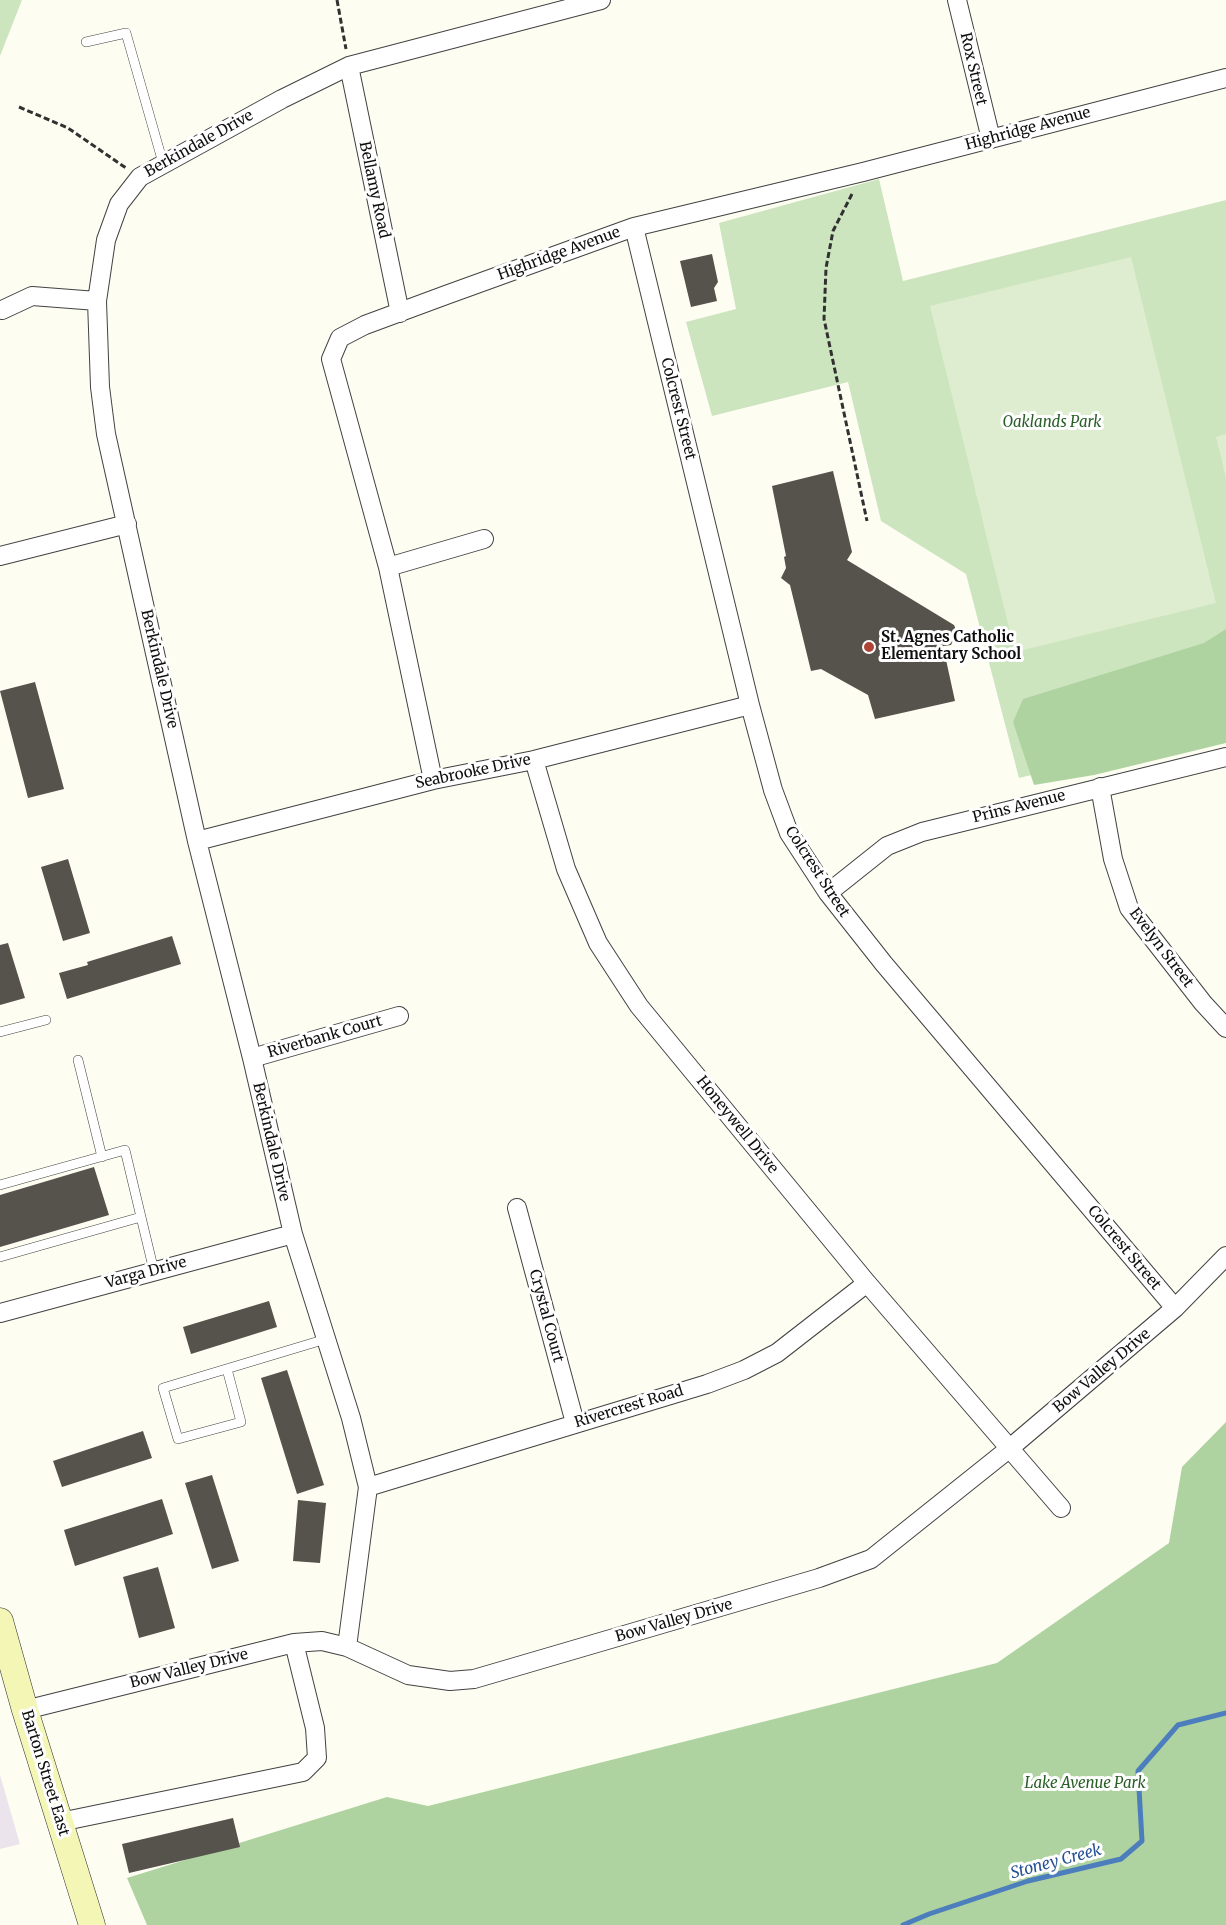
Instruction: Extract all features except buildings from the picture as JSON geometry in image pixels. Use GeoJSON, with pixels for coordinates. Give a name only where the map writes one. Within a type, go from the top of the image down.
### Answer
{"type":"FeatureCollection","features":[{"type":"Feature","properties":{"kind":"main road","name":"Barton Street East"},"geometry":{"type":"LineString","coordinates":[[0,1621],[25,1710],[92,1925]]}},
{"type":"Feature","properties":{"kind":"street","name":"Berkindale Drive"},"geometry":{"type":"LineString","coordinates":[[347,1647],[368,1487],[351,1418],[293,1234],[252,1058],[197,841],[106,434],[101,399],[98,301],[106,240],[119,204],[140,177],[282,99],[349,66],[601,0]]}},
{"type":"Feature","properties":{"kind":"street","name":"Rox Street"},"geometry":{"type":"LineString","coordinates":[[957,0],[991,139]]}},
{"type":"Feature","properties":{"kind":"street","name":"Bellamy Road"},"geometry":{"type":"LineString","coordinates":[[349,66],[400,313]]}},
{"type":"Feature","properties":{"kind":"street","name":"Highridge Avenue"},"geometry":{"type":"LineString","coordinates":[[433,780],[388,567],[331,359],[340,338],[365,325],[634,227],[863,172],[1226,78]]}},
{"type":"Feature","properties":{"kind":"street","name":"Colcrest Street"},"geometry":{"type":"LineString","coordinates":[[634,227],[750,705],[773,790],[789,833],[828,893],[884,964],[1175,1308]]}},
{"type":"Feature","properties":{"kind":"street"},"geometry":{"type":"LineString","coordinates":[[2,310],[32,296],[98,301]]}},
{"type":"Feature","properties":{"kind":"street"},"geometry":{"type":"LineString","coordinates":[[0,556],[127,524]]}},
{"type":"Feature","properties":{"kind":"street"},"geometry":{"type":"LineString","coordinates":[[388,567],[484,539]]}},
{"type":"Feature","properties":{"kind":"street","name":"Seabrooke Drive"},"geometry":{"type":"LineString","coordinates":[[197,841],[433,780],[534,760],[750,705]]}},
{"type":"Feature","properties":{"kind":"street","name":"Prins Avenue"},"geometry":{"type":"LineString","coordinates":[[828,893],[887,846],[922,832],[1226,757]]}},
{"type":"Feature","properties":{"kind":"street","name":"Honeywell Drive"},"geometry":{"type":"LineString","coordinates":[[534,760],[566,869],[598,943],[639,1006],[867,1283],[1061,1508]]}},
{"type":"Feature","properties":{"kind":"street","name":"Evelyn Street"},"geometry":{"type":"LineString","coordinates":[[1100,787],[1113,859],[1129,908],[1226,1028]]}},
{"type":"Feature","properties":{"kind":"street","name":"Riverbank Court"},"geometry":{"type":"LineString","coordinates":[[252,1058],[399,1016]]}},
{"type":"Feature","properties":{"kind":"street","name":"Crystal Court"},"geometry":{"type":"LineString","coordinates":[[517,1208],[576,1423]]}},
{"type":"Feature","properties":{"kind":"street","name":"Varga Drive"},"geometry":{"type":"LineString","coordinates":[[0,1313],[293,1234]]}},
{"type":"Feature","properties":{"kind":"street","name":"Bow Valley Drive"},"geometry":{"type":"LineString","coordinates":[[25,1710],[294,1643],[321,1641],[347,1647],[408,1675],[450,1681],[474,1679],[819,1578],[871,1559],[1011,1448],[1175,1308],[1226,1256]]}},
{"type":"Feature","properties":{"kind":"street","name":"Rivercrest Road"},"geometry":{"type":"LineString","coordinates":[[368,1487],[707,1384],[744,1370],[777,1353],[867,1283]]}},
{"type":"Feature","properties":{"kind":"street"},"geometry":{"type":"LineString","coordinates":[[60,1822],[303,1772],[317,1758],[315,1728],[294,1643]]}},
{"type":"Feature","properties":{"kind":"lane"},"geometry":{"type":"LineString","coordinates":[[86,42],[126,33],[163,163]]}},
{"type":"Feature","properties":{"kind":"lane"},"geometry":{"type":"LineString","coordinates":[[0,1032],[46,1020]]}},
{"type":"Feature","properties":{"kind":"lane"},"geometry":{"type":"LineString","coordinates":[[78,1060],[102,1157]]}},
{"type":"Feature","properties":{"kind":"lane"},"geometry":{"type":"LineString","coordinates":[[0,1185],[125,1150],[154,1271]]}},
{"type":"Feature","properties":{"kind":"lane"},"geometry":{"type":"LineString","coordinates":[[0,1257],[141,1217]]}},
{"type":"Feature","properties":{"kind":"lane"},"geometry":{"type":"LineString","coordinates":[[227,1369],[241,1422],[178,1439],[163,1388],[326,1339]]}},
{"type":"Feature","properties":{"kind":"path"},"geometry":{"type":"LineString","coordinates":[[337,0],[349,66]]}},
{"type":"Feature","properties":{"kind":"path"},"geometry":{"type":"LineString","coordinates":[[19,106],[68,128],[140,177]]}},
{"type":"Feature","properties":{"kind":"path"},"geometry":{"type":"LineString","coordinates":[[863,172],[833,231],[826,268],[824,319],[867,521]]}},
{"type":"Feature","properties":{"kind":"shaded area"},"geometry":{"type":"Polygon","coordinates":[[[0,1775],[20,1844],[0,1849],[0,1775]]]}},
{"type":"Feature","properties":{"kind":"green space"},"geometry":{"type":"Polygon","coordinates":[[[0,0],[22,0],[0,56],[0,0]]]}},
{"type":"Feature","properties":{"kind":"green space","name":"Oaklands Park"},"geometry":{"type":"Polygon","coordinates":[[[879,179],[903,281],[1226,200],[1226,728],[1019,778],[966,574],[881,521],[848,382],[712,416],[686,322],[736,309],[719,223],[879,179]]]}},
{"type":"Feature","properties":{"kind":"green space"},"geometry":{"type":"Polygon","coordinates":[[[1131,257],[1216,603],[1015,652],[930,306],[1131,257]]]}},
{"type":"Feature","properties":{"kind":"green space"},"geometry":{"type":"Polygon","coordinates":[[[1226,434],[1226,478],[1216,437],[1226,434]]]}},
{"type":"Feature","properties":{"kind":"green space"},"geometry":{"type":"Polygon","coordinates":[[[1226,629],[1226,743],[1094,775],[1034,785],[1013,722],[1023,699],[1204,643],[1226,629]]]}},
{"type":"Feature","properties":{"kind":"green space","name":"Lake Avenue Park"},"geometry":{"type":"Polygon","coordinates":[[[1226,1422],[1226,1925],[147,1925],[127,1878],[387,1797],[428,1806],[997,1663],[1169,1543],[1182,1467],[1226,1422]]]}},
{"type":"Feature","properties":{"kind":"waterway","name":"Stoney Creek"},"geometry":{"type":"LineString","coordinates":[[903,1925],[1028,1881],[1121,1859],[1142,1841],[1138,1771],[1178,1725],[1226,1713]]}},
{"type":"Feature","properties":{"kind":"place","name":"St. Agnes Catholic Elementary School"},"geometry":{"type":"Point","coordinates":[869,647]}}]}
